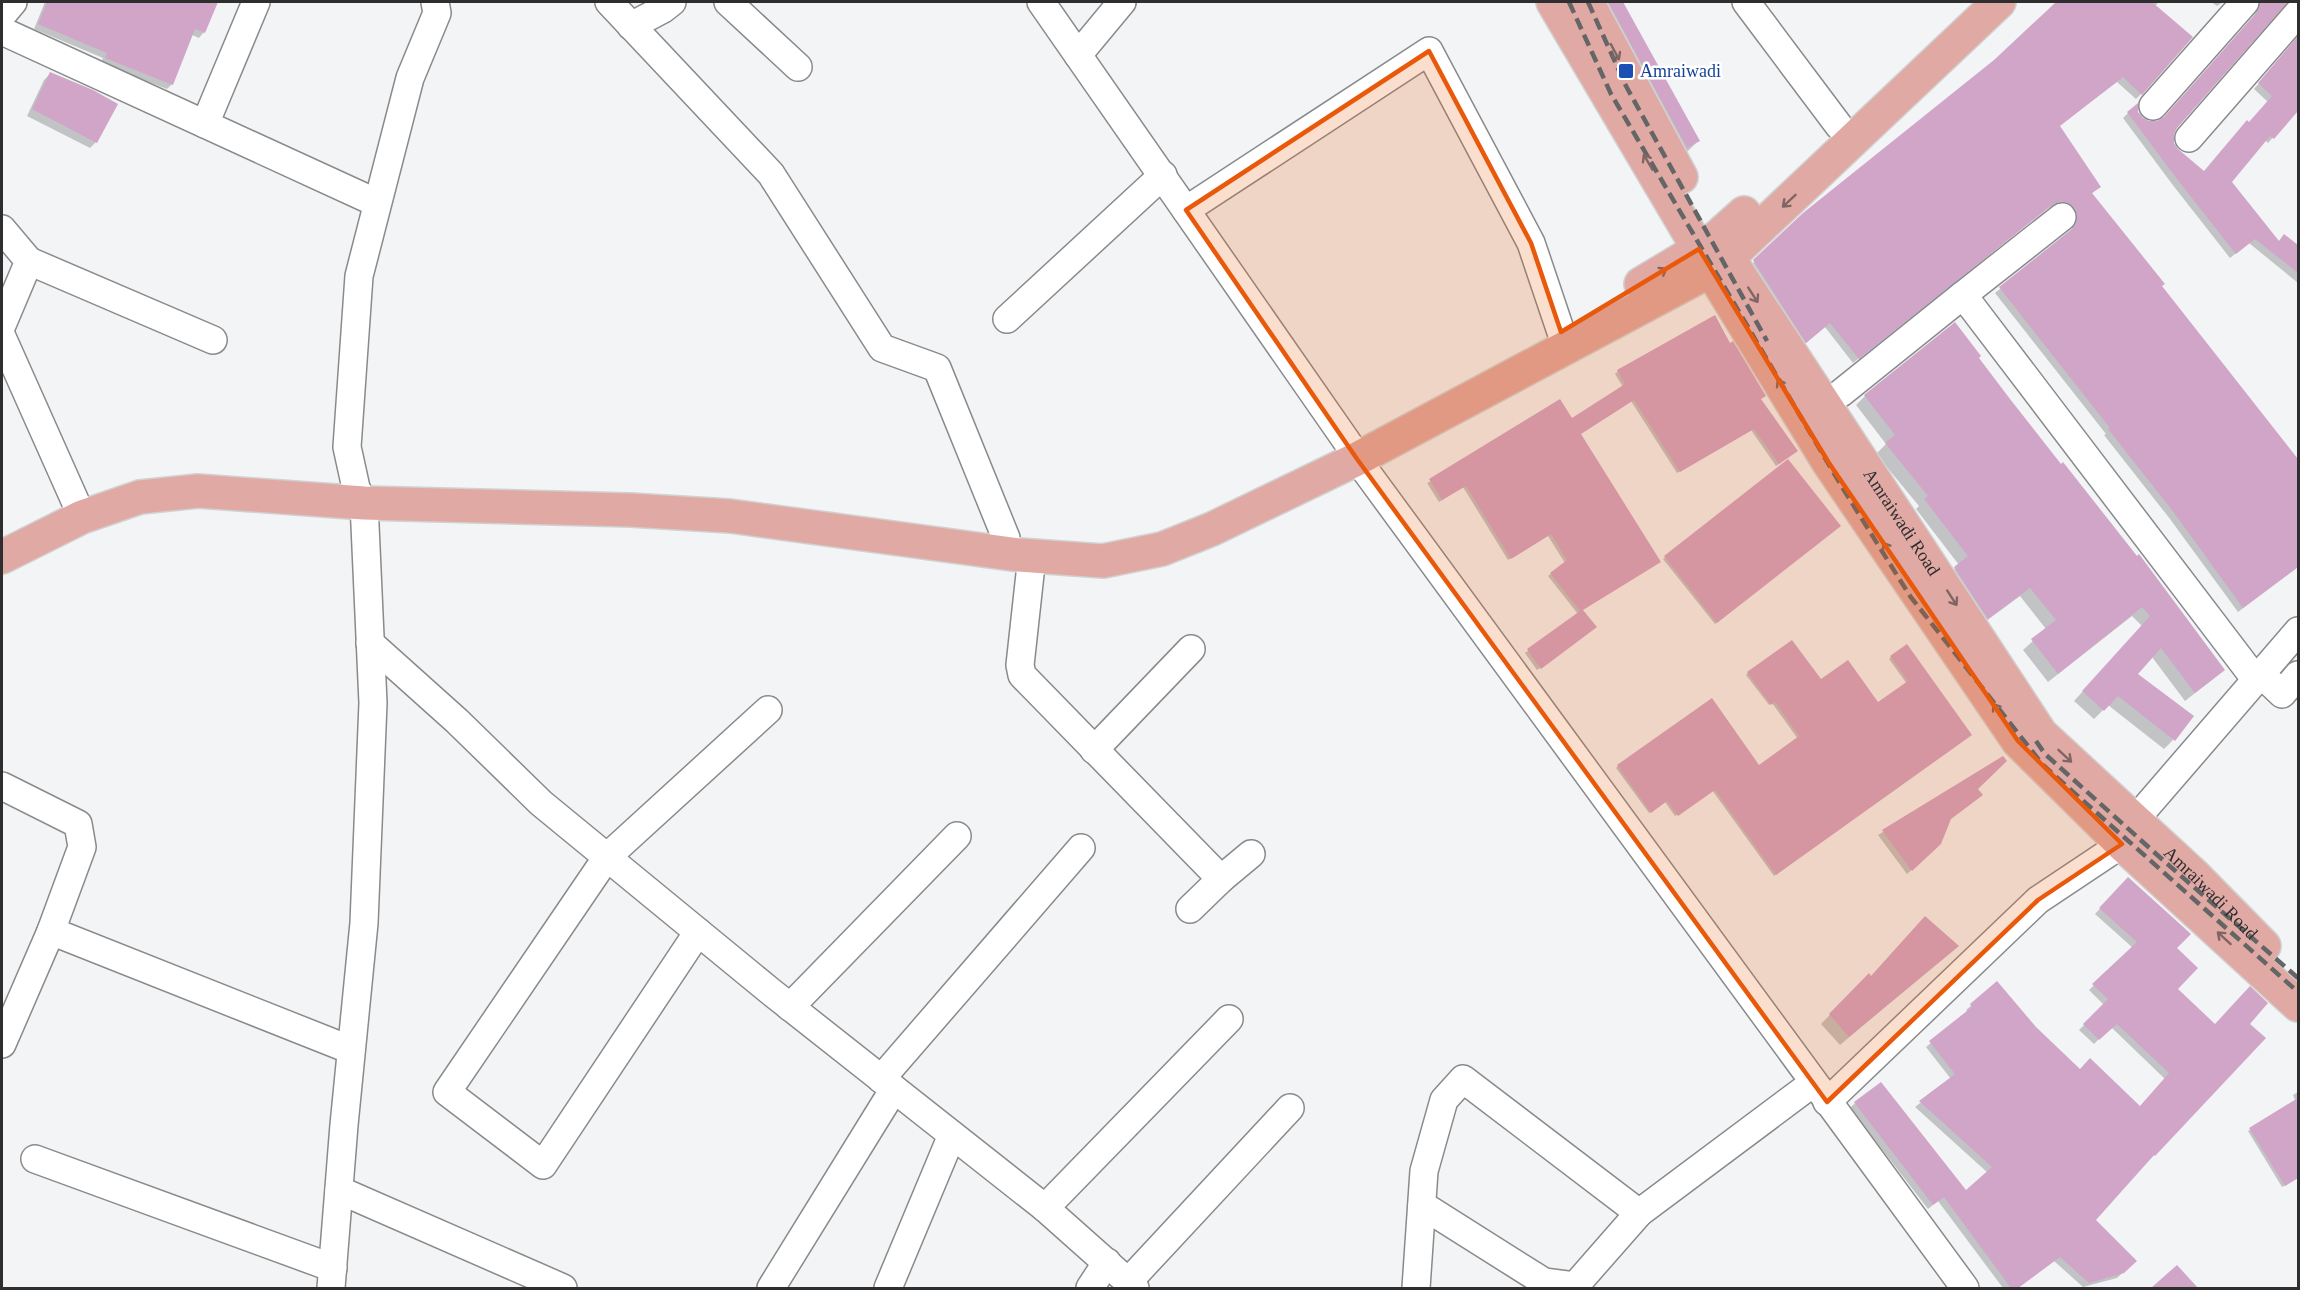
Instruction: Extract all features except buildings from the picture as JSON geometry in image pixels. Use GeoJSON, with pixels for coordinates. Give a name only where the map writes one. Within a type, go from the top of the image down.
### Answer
{"type":"FeatureCollection","features":[{"type":"Feature","properties":{"kind":"main road"},"geometry":{"type":"LineString","coordinates":[[1554,2],[1713,254]]}},
{"type":"Feature","properties":{"kind":"main road","name":"Amraiwadi Road"},"geometry":{"type":"LineString","coordinates":[[1587,2],[1713,254],[2041,734],[2128,832],[2195,876],[2298,981]]}},
{"type":"Feature","properties":{"kind":"main road"},"geometry":{"type":"LineString","coordinates":[[2,539],[76,503],[136,483],[198,476],[360,496],[631,495],[732,501],[1006,538],[1102,546],[1157,535],[1353,452],[1561,332],[1713,254],[1839,126],[1972,2]]}},
{"type":"Feature","properties":{"kind":"main road"},"geometry":{"type":"LineString","coordinates":[[2,557],[82,517],[140,497],[198,491],[360,496],[730,516],[1032,556],[1103,561],[1162,549],[1212,529],[1713,254],[2000,2]]}},
{"type":"Feature","properties":{"kind":"main road"},"geometry":{"type":"LineString","coordinates":[[2128,832],[2298,1005]]}},
{"type":"Feature","properties":{"kind":"street"},"geometry":{"type":"LineString","coordinates":[[2,15],[13,2]]}},
{"type":"Feature","properties":{"kind":"street"},"geometry":{"type":"LineString","coordinates":[[205,124],[256,2]]}},
{"type":"Feature","properties":{"kind":"street"},"geometry":{"type":"LineString","coordinates":[[609,2],[771,174],[882,348],[937,368],[1006,538]]}},
{"type":"Feature","properties":{"kind":"street"},"geometry":{"type":"LineString","coordinates":[[631,26],[672,2]]}},
{"type":"Feature","properties":{"kind":"street"},"geometry":{"type":"LineString","coordinates":[[728,2],[798,67]]}},
{"type":"Feature","properties":{"kind":"street"},"geometry":{"type":"LineString","coordinates":[[1041,2],[1353,452],[1965,1288]]}},
{"type":"Feature","properties":{"kind":"street"},"geometry":{"type":"LineString","coordinates":[[1078,55],[1122,2]]}},
{"type":"Feature","properties":{"kind":"street"},"geometry":{"type":"LineString","coordinates":[[1746,2],[1839,126]]}},
{"type":"Feature","properties":{"kind":"street"},"geometry":{"type":"LineString","coordinates":[[2153,106],[2245,2]]}},
{"type":"Feature","properties":{"kind":"street"},"geometry":{"type":"LineString","coordinates":[[35,1159],[332,1278],[364,923],[373,703],[360,496],[347,447],[358,276],[410,78],[440,5]]}},
{"type":"Feature","properties":{"kind":"street"},"geometry":{"type":"LineString","coordinates":[[2189,138],[2298,13]]}},
{"type":"Feature","properties":{"kind":"street"},"geometry":{"type":"LineString","coordinates":[[2,31],[377,203]]}},
{"type":"Feature","properties":{"kind":"street"},"geometry":{"type":"LineString","coordinates":[[1186,210],[1430,51],[1531,243],[1561,332]]}},
{"type":"Feature","properties":{"kind":"street"},"geometry":{"type":"LineString","coordinates":[[1007,319],[1162,175]]}},
{"type":"Feature","properties":{"kind":"street"},"geometry":{"type":"LineString","coordinates":[[1841,393],[2062,217]]}},
{"type":"Feature","properties":{"kind":"street"},"geometry":{"type":"LineString","coordinates":[[2,229],[29,261],[213,340]]}},
{"type":"Feature","properties":{"kind":"street"},"geometry":{"type":"LineString","coordinates":[[2,326],[29,261]]}},
{"type":"Feature","properties":{"kind":"street"},"geometry":{"type":"LineString","coordinates":[[1963,295],[2258,677],[2293,694]]}},
{"type":"Feature","properties":{"kind":"street"},"geometry":{"type":"LineString","coordinates":[[2,337],[76,503]]}},
{"type":"Feature","properties":{"kind":"street"},"geometry":{"type":"LineString","coordinates":[[1032,556],[1020,664],[1022,675],[1221,879]]}},
{"type":"Feature","properties":{"kind":"street"},"geometry":{"type":"LineString","coordinates":[[1422,1205],[1544,1282],[1575,1286],[1639,1213],[1820,1092],[2038,900],[2128,832],[2298,631]]}},
{"type":"Feature","properties":{"kind":"street"},"geometry":{"type":"LineString","coordinates":[[370,644],[457,721],[541,803],[790,1007],[1045,1208],[1131,1285],[1290,1108]]}},
{"type":"Feature","properties":{"kind":"street"},"geometry":{"type":"LineString","coordinates":[[1094,750],[1191,649]]}},
{"type":"Feature","properties":{"kind":"street"},"geometry":{"type":"LineString","coordinates":[[698,932],[543,1165],[447,1092],[608,857],[768,710]]}},
{"type":"Feature","properties":{"kind":"street"},"geometry":{"type":"LineString","coordinates":[[2,786],[78,824],[82,847],[51,931],[2,1044]]}},
{"type":"Feature","properties":{"kind":"street"},"geometry":{"type":"LineString","coordinates":[[790,1007],[957,836]]}},
{"type":"Feature","properties":{"kind":"street"},"geometry":{"type":"LineString","coordinates":[[771,1288],[887,1084],[1081,848]]}},
{"type":"Feature","properties":{"kind":"street"},"geometry":{"type":"LineString","coordinates":[[1191,909],[1221,879],[1251,854]]}},
{"type":"Feature","properties":{"kind":"street"},"geometry":{"type":"LineString","coordinates":[[51,931],[351,1050]]}},
{"type":"Feature","properties":{"kind":"street"},"geometry":{"type":"LineString","coordinates":[[1045,1208],[1229,1019]]}},
{"type":"Feature","properties":{"kind":"street"},"geometry":{"type":"LineString","coordinates":[[1416,1288],[1424,1171],[1444,1100],[1462,1079],[1639,1213]]}},
{"type":"Feature","properties":{"kind":"street"},"geometry":{"type":"LineString","coordinates":[[888,1288],[952,1136]]}},
{"type":"Feature","properties":{"kind":"street"},"geometry":{"type":"LineString","coordinates":[[339,1190],[563,1288]]}},
{"type":"Feature","properties":{"kind":"street"},"geometry":{"type":"LineString","coordinates":[[1090,1288],[1107,1262]]}},
{"type":"Feature","properties":{"kind":"highlighted area"},"geometry":{"type":"Polygon","coordinates":[[[1429,51],[1531,243],[1561,332],[1699,249],[1829,463],[2018,741],[2122,844],[2038,900],[1827,1102],[1357,459],[1186,210],[1429,51]]]}},
{"type":"Feature","properties":{"kind":"railway"},"geometry":{"type":"LineString","coordinates":[[1569,2],[1611,94],[1842,487],[1910,596],[2043,765],[2298,992]]}},
{"type":"Feature","properties":{"kind":"railway"},"geometry":{"type":"LineString","coordinates":[[1588,2],[1626,86],[1767,341]]}},
{"type":"Feature","properties":{"kind":"railway"},"geometry":{"type":"LineString","coordinates":[[2036,741],[2045,754],[2298,978]]}},
{"type":"Feature","properties":{"kind":"place","name":"Amraiwadi"},"geometry":{"type":"Point","coordinates":[1626,71]}}]}
